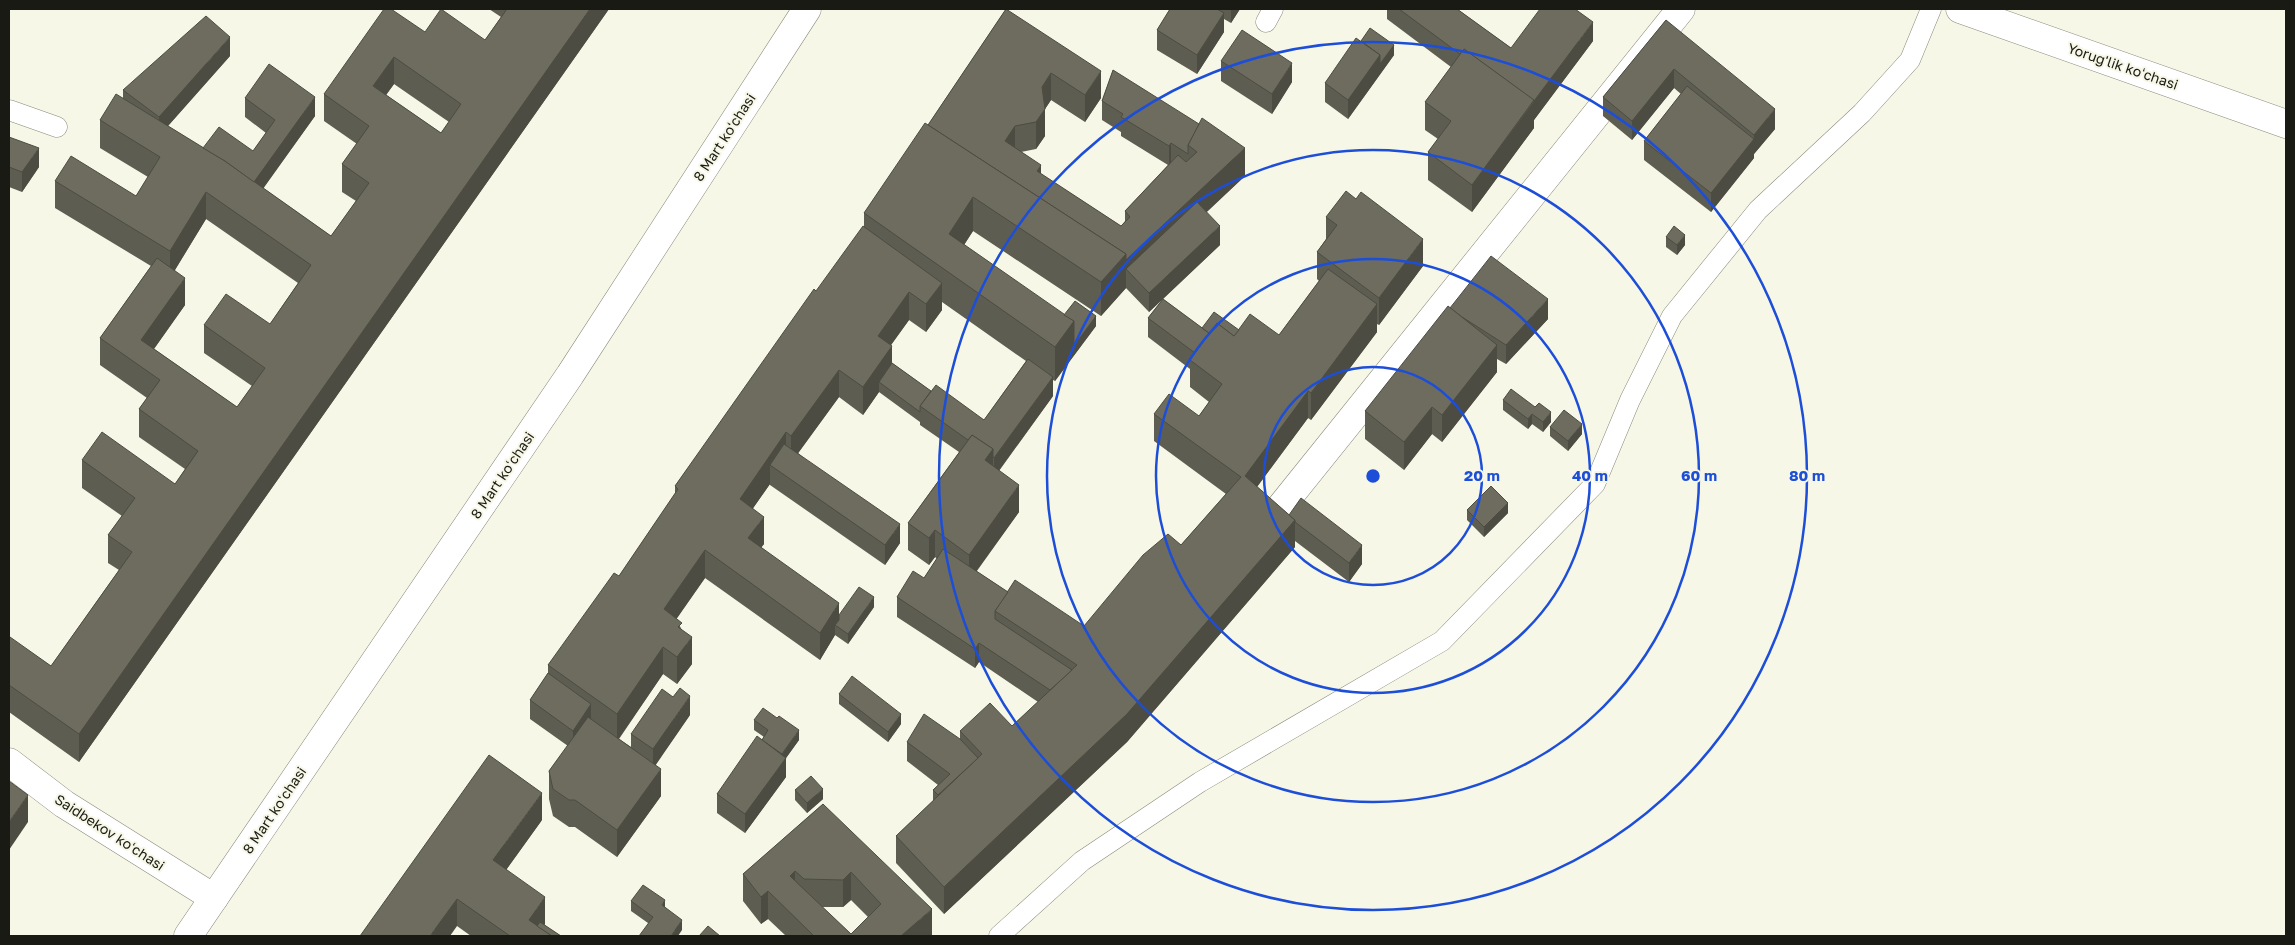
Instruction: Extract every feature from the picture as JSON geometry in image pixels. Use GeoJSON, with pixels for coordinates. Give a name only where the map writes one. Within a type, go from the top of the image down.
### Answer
{"type":"FeatureCollection","features":[{"type":"Feature","properties":{"kind":"street","name":"8 Mart koʻchasi"},"geometry":{"type":"LineString","coordinates":[[188,936],[570,375],[807,9]]}},
{"type":"Feature","properties":{"kind":"street"},"geometry":{"type":"LineString","coordinates":[[1275,514],[1681,9]]}},
{"type":"Feature","properties":{"kind":"street","name":"Yorug'lik koʻchasi"},"geometry":{"type":"LineString","coordinates":[[1960,9],[2286,124]]}},
{"type":"Feature","properties":{"kind":"street","name":"Saidbekov koʻchasi"},"geometry":{"type":"LineString","coordinates":[[9,762],[64,804],[214,898]]}},
{"type":"Feature","properties":{"kind":"lane"},"geometry":{"type":"LineString","coordinates":[[999,936],[1082,861],[1200,782],[1442,641],[1595,484],[1630,400],[1672,316],[1758,210],[1862,113],[1910,60],[1931,9]]}},
{"type":"Feature","properties":{"kind":"lane"},"geometry":{"type":"LineString","coordinates":[[9,110],[57,127]]}},
{"type":"Feature","properties":{"kind":"building"},"geometry":{"type":"Polygon","coordinates":[[[384,9],[391,9],[425,32],[441,9],[485,40],[507,9],[590,9],[79,734],[9,685],[9,638],[51,666],[132,552],[108,535],[135,498],[82,460],[102,432],[175,484],[198,451],[139,409],[160,380],[100,338],[157,258],[185,278],[141,340],[237,407],[265,368],[204,325],[226,294],[270,324],[311,265],[206,192],[170,251],[55,181],[71,156],[136,196],[160,157],[100,120],[116,94],[225,161],[331,236],[369,183],[342,164],[369,126],[324,94],[384,9]],[[394,57],[373,86],[441,133],[461,104],[394,57]]]}},
{"type":"Feature","properties":{"kind":"building"},"geometry":{"type":"Polygon","coordinates":[[[1006,9],[1101,71],[1085,95],[1051,73],[1042,87],[1045,109],[1036,122],[1015,126],[1005,141],[1041,165],[1037,171],[1121,226],[1130,217],[1125,211],[1178,155],[1186,162],[1197,152],[1188,145],[1202,118],[1245,148],[1126,260],[1126,254],[928,125],[1006,9]]]}},
{"type":"Feature","properties":{"kind":"building"},"geometry":{"type":"Polygon","coordinates":[[[1170,9],[1217,9],[1224,13],[1197,55],[1157,30],[1170,9]]]}},
{"type":"Feature","properties":{"kind":"building"},"geometry":{"type":"Polygon","coordinates":[[[1399,9],[1457,9],[1511,48],[1540,9],[1575,9],[1593,22],[1534,101],[1464,49],[1460,54],[1399,9]]]}},
{"type":"Feature","properties":{"kind":"building"},"geometry":{"type":"Polygon","coordinates":[[[206,16],[230,37],[159,117],[123,90],[206,16]]]}},
{"type":"Feature","properties":{"kind":"building"},"geometry":{"type":"Polygon","coordinates":[[[1666,20],[1775,109],[1754,135],[1674,69],[1632,121],[1603,97],[1666,20]]]}},
{"type":"Feature","properties":{"kind":"building"},"geometry":{"type":"Polygon","coordinates":[[[1370,28],[1394,45],[1380,64],[1380,55],[1361,41],[1370,28]]]}},
{"type":"Feature","properties":{"kind":"building"},"geometry":{"type":"Polygon","coordinates":[[[1242,30],[1292,63],[1272,94],[1221,61],[1242,30]]]}},
{"type":"Feature","properties":{"kind":"building"},"geometry":{"type":"Polygon","coordinates":[[[1356,38],[1380,55],[1348,100],[1325,83],[1356,38]]]}},
{"type":"Feature","properties":{"kind":"building"},"geometry":{"type":"Polygon","coordinates":[[[1464,49],[1534,100],[1472,185],[1428,152],[1451,121],[1425,102],[1464,49]]]}},
{"type":"Feature","properties":{"kind":"building"},"geometry":{"type":"Polygon","coordinates":[[[269,64],[315,97],[254,182],[203,148],[219,127],[253,151],[275,120],[245,98],[269,64]]]}},
{"type":"Feature","properties":{"kind":"building"},"geometry":{"type":"Polygon","coordinates":[[[1113,70],[1199,124],[1188,145],[1188,154],[1171,143],[1169,146],[1121,117],[1123,114],[1102,101],[1113,70]]]}},
{"type":"Feature","properties":{"kind":"building"},"geometry":{"type":"Polygon","coordinates":[[[1687,86],[1754,139],[1711,193],[1644,141],[1687,86]]]}},
{"type":"Feature","properties":{"kind":"building"},"geometry":{"type":"Polygon","coordinates":[[[925,123],[1126,254],[1101,282],[973,197],[949,234],[1074,321],[1055,347],[864,213],[925,123]]]}},
{"type":"Feature","properties":{"kind":"building"},"geometry":{"type":"Polygon","coordinates":[[[9,137],[39,148],[22,172],[9,167],[9,137]]]}},
{"type":"Feature","properties":{"kind":"building"},"geometry":{"type":"Polygon","coordinates":[[[1346,191],[1356,199],[1361,192],[1423,239],[1379,298],[1317,252],[1337,225],[1326,217],[1346,191]]]}},
{"type":"Feature","properties":{"kind":"building"},"geometry":{"type":"Polygon","coordinates":[[[1197,202],[1220,226],[1149,293],[1126,269],[1197,202]]]}},
{"type":"Feature","properties":{"kind":"building"},"geometry":{"type":"Polygon","coordinates":[[[863,226],[942,283],[926,304],[909,292],[878,336],[892,346],[863,387],[839,370],[791,436],[786,432],[740,499],[764,517],[748,538],[839,603],[820,633],[705,550],[664,609],[682,623],[678,627],[692,637],[677,657],[663,647],[617,714],[548,665],[614,573],[619,576],[678,489],[675,486],[814,289],[816,291],[863,226]]]}},
{"type":"Feature","properties":{"kind":"building"},"geometry":{"type":"Polygon","coordinates":[[[1674,226],[1685,235],[1677,245],[1666,237],[1674,226]]]}},
{"type":"Feature","properties":{"kind":"building"},"geometry":{"type":"Polygon","coordinates":[[[1491,256],[1548,299],[1506,345],[1450,308],[1491,256]]]}},
{"type":"Feature","properties":{"kind":"building"},"geometry":{"type":"Polygon","coordinates":[[[1328,269],[1377,304],[1311,393],[1308,391],[1245,476],[1295,520],[1127,714],[944,887],[896,836],[982,754],[960,731],[990,703],[1012,726],[1077,665],[995,611],[1015,580],[1084,626],[1143,555],[1168,534],[1181,545],[1241,477],[1154,414],[1169,394],[1199,416],[1222,384],[1190,360],[1217,323],[1234,336],[1250,314],[1279,335],[1328,269]]]}},
{"type":"Feature","properties":{"kind":"building"},"geometry":{"type":"Polygon","coordinates":[[[1163,299],[1209,333],[1195,353],[1148,318],[1163,299]]]}},
{"type":"Feature","properties":{"kind":"building"},"geometry":{"type":"Polygon","coordinates":[[[1075,301],[1096,316],[1074,346],[1074,321],[1064,315],[1075,301]]]}},
{"type":"Feature","properties":{"kind":"building"},"geometry":{"type":"Polygon","coordinates":[[[1448,306],[1497,345],[1442,415],[1432,407],[1404,442],[1365,411],[1448,306]]]}},
{"type":"Feature","properties":{"kind":"building"},"geometry":{"type":"Polygon","coordinates":[[[1214,312],[1239,330],[1234,336],[1217,323],[1209,333],[1202,328],[1214,312]]]}},
{"type":"Feature","properties":{"kind":"building"},"geometry":{"type":"Polygon","coordinates":[[[1028,359],[1053,377],[994,458],[993,449],[972,435],[968,440],[920,406],[936,385],[984,420],[1028,359]]]}},
{"type":"Feature","properties":{"kind":"building"},"geometry":{"type":"Polygon","coordinates":[[[892,363],[931,391],[920,406],[920,412],[879,382],[892,363]]]}},
{"type":"Feature","properties":{"kind":"building"},"geometry":{"type":"Polygon","coordinates":[[[1511,389],[1535,407],[1539,403],[1551,412],[1543,422],[1532,414],[1528,419],[1503,400],[1511,389]]]}},
{"type":"Feature","properties":{"kind":"building"},"geometry":{"type":"Polygon","coordinates":[[[1564,410],[1582,424],[1568,441],[1550,427],[1564,410]]]}},
{"type":"Feature","properties":{"kind":"building"},"geometry":{"type":"Polygon","coordinates":[[[972,435],[993,449],[985,460],[1019,485],[969,555],[935,530],[929,538],[908,523],[972,435]]]}},
{"type":"Feature","properties":{"kind":"building"},"geometry":{"type":"Polygon","coordinates":[[[784,444],[900,524],[885,545],[770,465],[784,444]]]}},
{"type":"Feature","properties":{"kind":"building"},"geometry":{"type":"Polygon","coordinates":[[[1491,486],[1508,503],[1484,527],[1467,510],[1491,486]]]}},
{"type":"Feature","properties":{"kind":"building"},"geometry":{"type":"Polygon","coordinates":[[[1301,498],[1362,545],[1349,563],[1295,522],[1289,515],[1301,498]]]}},
{"type":"Feature","properties":{"kind":"building"},"geometry":{"type":"Polygon","coordinates":[[[943,549],[1008,592],[995,611],[995,619],[1072,670],[1050,690],[979,643],[975,649],[897,597],[913,571],[924,578],[943,549]]]}},
{"type":"Feature","properties":{"kind":"building"},"geometry":{"type":"Polygon","coordinates":[[[859,587],[874,597],[848,634],[835,625],[839,620],[839,615],[859,587]]]}},
{"type":"Feature","properties":{"kind":"building"},"geometry":{"type":"Polygon","coordinates":[[[548,673],[591,704],[573,731],[530,700],[548,673]]]}},
{"type":"Feature","properties":{"kind":"building"},"geometry":{"type":"Polygon","coordinates":[[[852,676],[901,714],[888,732],[839,694],[852,676]]]}},
{"type":"Feature","properties":{"kind":"building"},"geometry":{"type":"Polygon","coordinates":[[[680,688],[690,696],[653,749],[631,734],[662,689],[673,697],[680,688]]]}},
{"type":"Feature","properties":{"kind":"building"},"geometry":{"type":"Polygon","coordinates":[[[763,708],[777,718],[779,716],[799,730],[782,754],[762,740],[768,730],[754,720],[763,708]]]}},
{"type":"Feature","properties":{"kind":"building"},"geometry":{"type":"Polygon","coordinates":[[[924,714],[960,739],[978,758],[938,795],[933,790],[950,774],[907,742],[924,714]]]}},
{"type":"Feature","properties":{"kind":"building"},"geometry":{"type":"Polygon","coordinates":[[[588,717],[661,769],[617,830],[575,800],[569,800],[553,789],[549,771],[588,717]]]}},
{"type":"Feature","properties":{"kind":"building"},"geometry":{"type":"Polygon","coordinates":[[[757,736],[786,758],[745,814],[717,794],[757,736]]]}},
{"type":"Feature","properties":{"kind":"building"},"geometry":{"type":"Polygon","coordinates":[[[489,755],[542,793],[493,860],[545,897],[529,920],[552,936],[510,936],[457,899],[430,936],[360,936],[489,755]]]}},
{"type":"Feature","properties":{"kind":"building"},"geometry":{"type":"Polygon","coordinates":[[[811,776],[823,789],[807,803],[795,790],[811,776]]]}},
{"type":"Feature","properties":{"kind":"building"},"geometry":{"type":"Polygon","coordinates":[[[9,781],[28,795],[9,822],[9,781]]]}},
{"type":"Feature","properties":{"kind":"building"},"geometry":{"type":"Polygon","coordinates":[[[823,804],[932,909],[901,936],[814,936],[768,891],[761,897],[743,874],[823,804]],[[795,871],[790,876],[851,934],[881,904],[851,872],[843,880],[804,879],[795,871]]]}},
{"type":"Feature","properties":{"kind":"building"},"geometry":{"type":"Polygon","coordinates":[[[643,885],[665,900],[662,905],[682,920],[671,936],[639,936],[653,917],[631,901],[643,885]]]}},
{"type":"Feature","properties":{"kind":"building"},"geometry":{"type":"Polygon","coordinates":[[[540,922],[561,936],[552,936],[537,926],[540,922]]]}},
{"type":"Feature","properties":{"kind":"building"},"geometry":{"type":"Polygon","coordinates":[[[708,926],[720,936],[699,936],[708,926]]]}}]}
